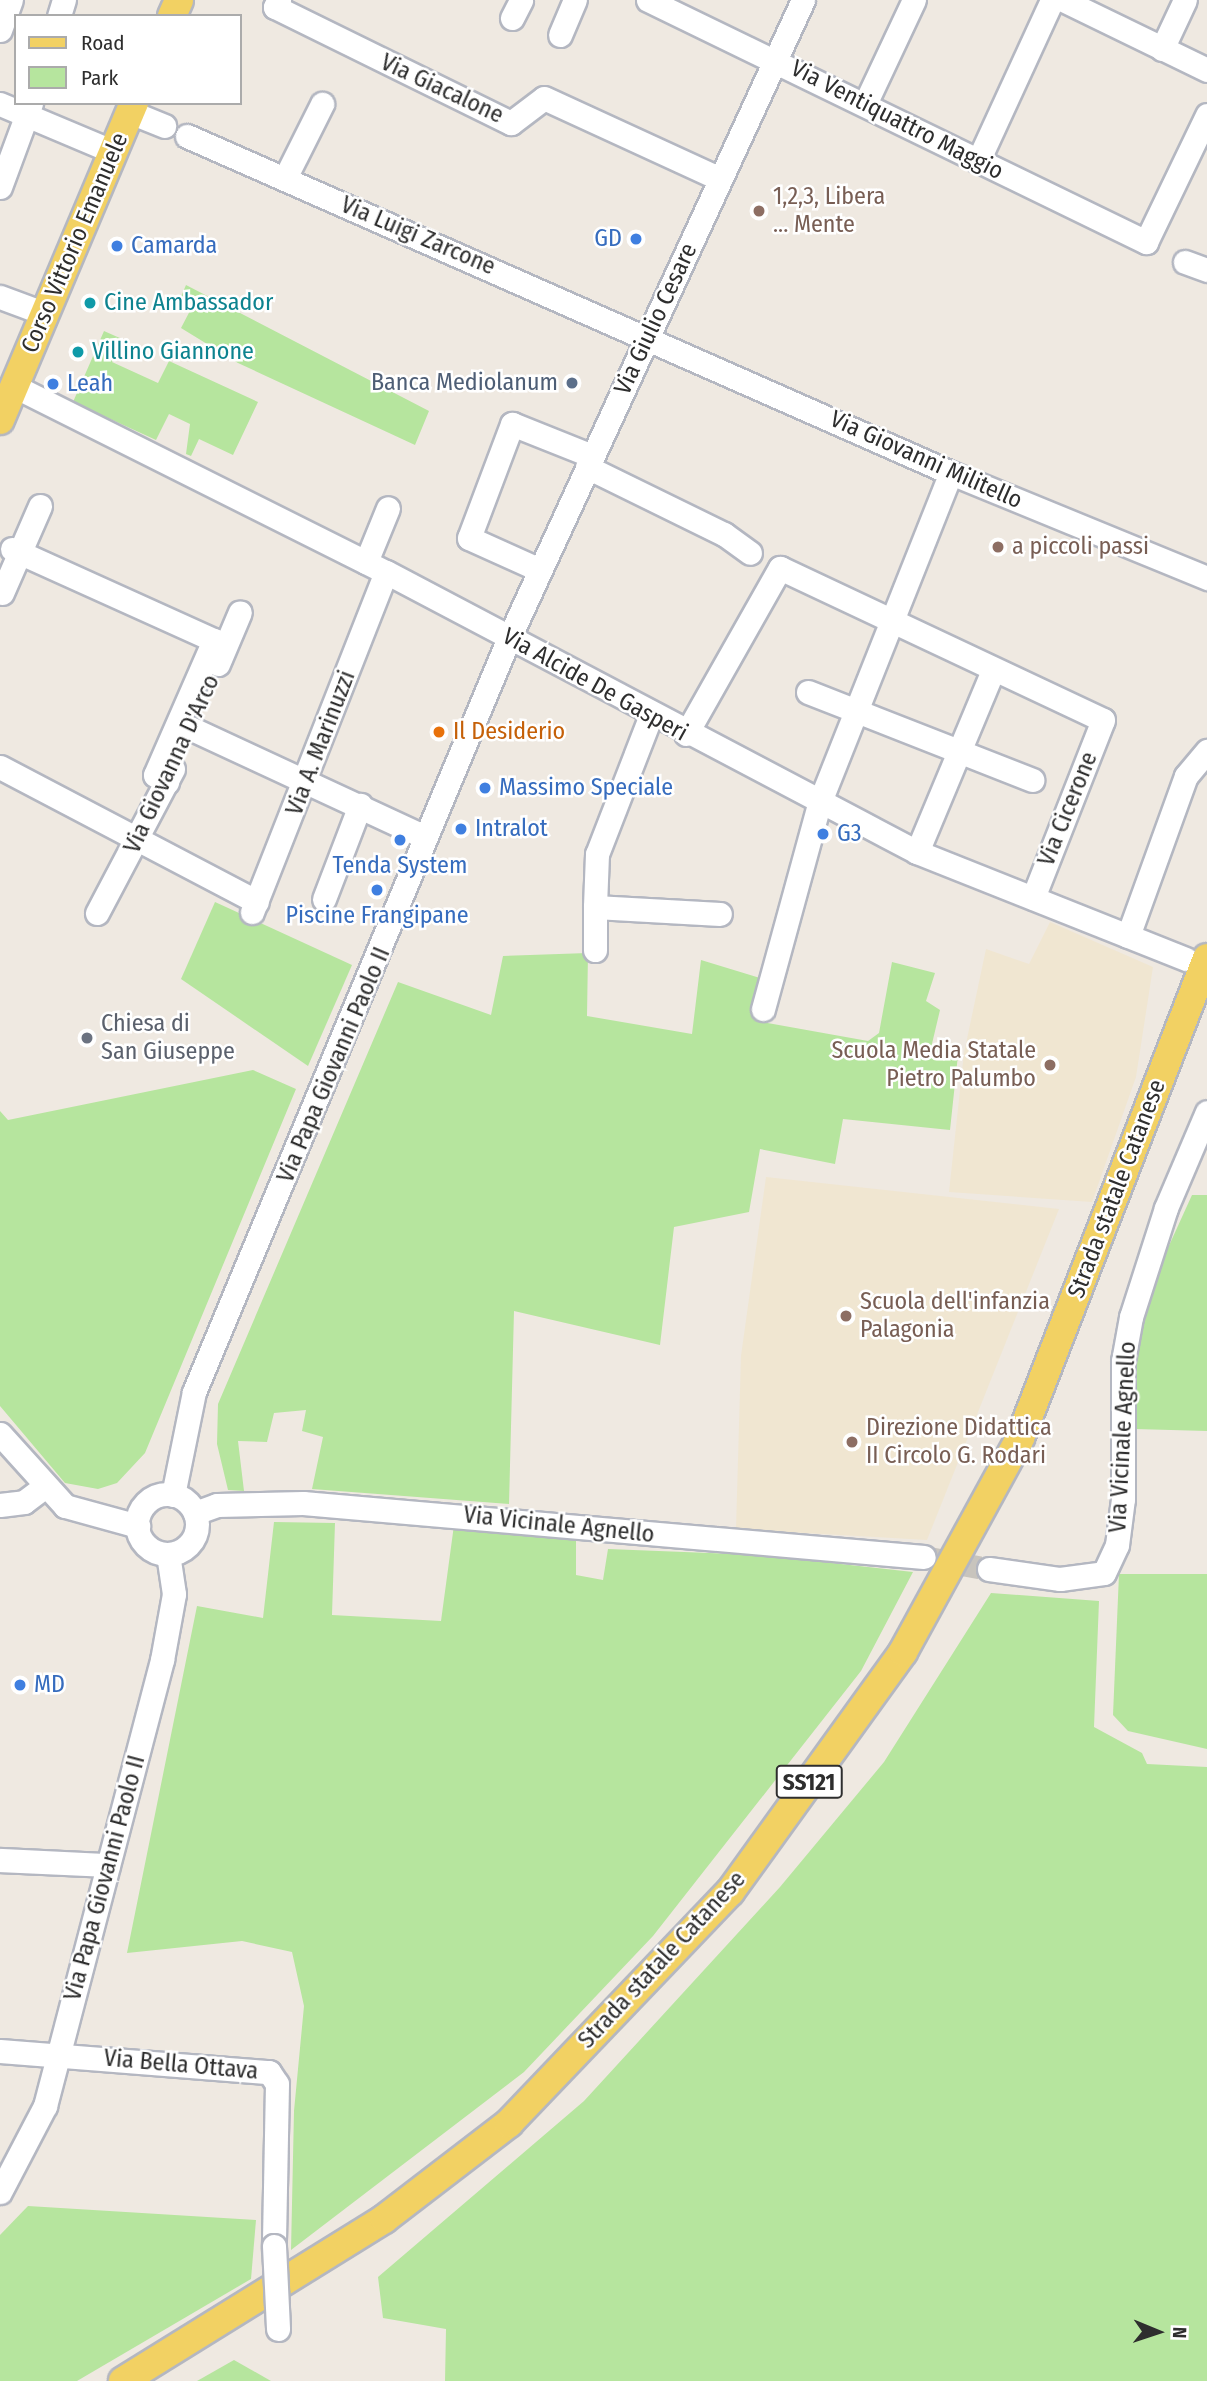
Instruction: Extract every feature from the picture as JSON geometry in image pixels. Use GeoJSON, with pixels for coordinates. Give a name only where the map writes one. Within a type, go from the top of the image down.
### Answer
{"type":"FeatureCollection","features":[{"type":"Feature","properties":{"kind":"main road","name":"Corso Vittorio Emanuele"},"geometry":{"type":"LineString","coordinates":[[0,420],[132,108]]}},
{"type":"Feature","properties":{"kind":"main road","name":"Strada statale Catanese"},"geometry":{"type":"LineString","coordinates":[[123,2381],[384,2219],[509,2123],[730,1892],[904,1652],[1020,1438],[1196,959]]}},
{"type":"Feature","properties":{"kind":"street"},"geometry":{"type":"LineString","coordinates":[[0,30],[11,0]]}},
{"type":"Feature","properties":{"kind":"street"},"geometry":{"type":"LineString","coordinates":[[560,35],[575,0]]}},
{"type":"Feature","properties":{"kind":"street","name":"Via Ventiquattro Maggio"},"geometry":{"type":"LineString","coordinates":[[648,0],[775,59],[1146,242],[1207,116]]}},
{"type":"Feature","properties":{"kind":"street","name":"Via Giulio Cesare"},"geometry":{"type":"LineString","coordinates":[[509,638],[803,0]]}},
{"type":"Feature","properties":{"kind":"street"},"geometry":{"type":"LineString","coordinates":[[865,104],[914,0]]}},
{"type":"Feature","properties":{"kind":"street"},"geometry":{"type":"LineString","coordinates":[[978,161],[1052,0]]}},
{"type":"Feature","properties":{"kind":"street"},"geometry":{"type":"LineString","coordinates":[[1063,0],[1207,70]]}},
{"type":"Feature","properties":{"kind":"street"},"geometry":{"type":"LineString","coordinates":[[1162,49],[1185,0]]}},
{"type":"Feature","properties":{"kind":"street","name":"Via Giacalone"},"geometry":{"type":"LineString","coordinates":[[277,4],[511,122],[544,98],[720,179]]}},
{"type":"Feature","properties":{"kind":"street"},"geometry":{"type":"LineString","coordinates":[[0,104],[29,109],[114,152]]}},
{"type":"Feature","properties":{"kind":"street"},"geometry":{"type":"LineString","coordinates":[[285,178],[322,104]]}},
{"type":"Feature","properties":{"kind":"street"},"geometry":{"type":"LineString","coordinates":[[132,108],[164,126]]}},
{"type":"Feature","properties":{"kind":"street"},"geometry":{"type":"LineString","coordinates":[[0,187],[29,109]]}},
{"type":"Feature","properties":{"kind":"street","name":"Via Luigi Zarcone"},"geometry":{"type":"LineString","coordinates":[[187,136],[648,335]]}},
{"type":"Feature","properties":{"kind":"street"},"geometry":{"type":"LineString","coordinates":[[1185,262],[1207,270]]}},
{"type":"Feature","properties":{"kind":"street"},"geometry":{"type":"LineString","coordinates":[[0,297],[46,314]]}},
{"type":"Feature","properties":{"kind":"street","name":"Via Giovanni Militello"},"geometry":{"type":"LineString","coordinates":[[648,335],[951,473],[1207,578]]}},
{"type":"Feature","properties":{"kind":"street","name":"Via Alcide De Gasperi"},"geometry":{"type":"LineString","coordinates":[[15,386],[376,567],[686,734],[917,852],[1128,936],[1196,959]]}},
{"type":"Feature","properties":{"kind":"street"},"geometry":{"type":"LineString","coordinates":[[540,569],[469,538],[512,424],[590,462],[724,534],[750,554]]}},
{"type":"Feature","properties":{"kind":"street"},"geometry":{"type":"LineString","coordinates":[[763,1009],[819,804],[951,473]]}},
{"type":"Feature","properties":{"kind":"street"},"geometry":{"type":"LineString","coordinates":[[2,593],[16,551],[40,506]]}},
{"type":"Feature","properties":{"kind":"street","name":"Via A. Marinuzzi"},"geometry":{"type":"LineString","coordinates":[[140,841],[255,907],[308,780],[376,567],[388,508]]}},
{"type":"Feature","properties":{"kind":"street"},"geometry":{"type":"LineString","coordinates":[[16,551],[214,640],[155,775],[167,782]]}},
{"type":"Feature","properties":{"kind":"street"},"geometry":{"type":"LineString","coordinates":[[686,734],[780,568],[891,624],[993,670],[917,852]]}},
{"type":"Feature","properties":{"kind":"street","name":"Via Giovanna D'Arco"},"geometry":{"type":"LineString","coordinates":[[97,913],[140,841],[240,612]]}},
{"type":"Feature","properties":{"kind":"street","name":"Via Papa Giovanni Paolo II"},"geometry":{"type":"LineString","coordinates":[[173,1495],[194,1392],[509,638]]}},
{"type":"Feature","properties":{"kind":"street","name":"Via Cicerone"},"geometry":{"type":"LineString","coordinates":[[993,670],[1103,720],[1033,898]]}},
{"type":"Feature","properties":{"kind":"street"},"geometry":{"type":"LineString","coordinates":[[808,692],[1032,780]]}},
{"type":"Feature","properties":{"kind":"street"},"geometry":{"type":"LineString","coordinates":[[595,950],[597,854],[651,715]]}},
{"type":"Feature","properties":{"kind":"street"},"geometry":{"type":"LineString","coordinates":[[190,728],[308,780],[425,837]]}},
{"type":"Feature","properties":{"kind":"street"},"geometry":{"type":"LineString","coordinates":[[1128,936],[1186,776],[1207,751]]}},
{"type":"Feature","properties":{"kind":"street"},"geometry":{"type":"LineString","coordinates":[[0,767],[140,841]]}},
{"type":"Feature","properties":{"kind":"street"},"geometry":{"type":"LineString","coordinates":[[324,899],[359,805]]}},
{"type":"Feature","properties":{"kind":"street"},"geometry":{"type":"LineString","coordinates":[[596,907],[720,914]]}},
{"type":"Feature","properties":{"kind":"street","name":"Via Vicinale Agnello"},"geometry":{"type":"LineString","coordinates":[[989,1569],[1060,1579],[1104,1573],[1117,1545],[1123,1499],[1123,1361],[1131,1317],[1166,1208],[1207,1112]]}},
{"type":"Feature","properties":{"kind":"street"},"geometry":{"type":"LineString","coordinates":[[0,1434],[44,1487],[94,1518],[138,1526]]}},
{"type":"Feature","properties":{"kind":"street"},"geometry":{"type":"LineString","coordinates":[[0,1505],[24,1502],[44,1487]]}},
{"type":"Feature","properties":{"kind":"street"},"geometry":{"type":"LineString","coordinates":[[173,1495],[195,1513],[192,1541],[168,1554],[146,1545],[138,1526],[147,1503],[173,1495]]}},
{"type":"Feature","properties":{"kind":"street","name":"Via Vicinale Agnello"},"geometry":{"type":"LineString","coordinates":[[195,1513],[217,1505],[303,1503],[923,1557]]}},
{"type":"Feature","properties":{"kind":"street","name":"Via Papa Giovanni Paolo II"},"geometry":{"type":"LineString","coordinates":[[0,2192],[45,2106],[162,1660],[174,1594],[168,1554]]}},
{"type":"Feature","properties":{"kind":"street"},"geometry":{"type":"LineString","coordinates":[[0,1860],[108,1866]]}},
{"type":"Feature","properties":{"kind":"street","name":"Via Bella Ottava"},"geometry":{"type":"LineString","coordinates":[[0,2051],[269,2072],[277,2084],[274,2246],[278,2329]]}},
{"type":"Feature","properties":{"kind":"shaded area","name":"Scuola Media Statale Pietro Palumbo"},"geometry":{"type":"Polygon","coordinates":[[[1050,922],[1153,967],[1136,1077],[1092,1202],[949,1192],[964,1053],[986,949],[1029,964],[1050,922]]]}},
{"type":"Feature","properties":{"kind":"shaded area","name":"Direzione Didattica II Circolo G. Rodari"},"geometry":{"type":"Polygon","coordinates":[[[766,1177],[1059,1209],[927,1540],[736,1529],[741,1356],[766,1177]]]}},
{"type":"Feature","properties":{"kind":"green space"},"geometry":{"type":"Polygon","coordinates":[[[186,285],[429,411],[415,445],[238,363],[181,328],[193,305],[180,299],[186,285]]]}},
{"type":"Feature","properties":{"kind":"green space"},"geometry":{"type":"Polygon","coordinates":[[[104,331],[122,339],[112,362],[158,383],[169,361],[258,402],[233,455],[199,439],[191,456],[186,454],[190,424],[169,414],[156,440],[73,402],[104,331]]]}},
{"type":"Feature","properties":{"kind":"green space"},"geometry":{"type":"Polygon","coordinates":[[[215,902],[352,965],[308,1066],[181,979],[215,902]]]}},
{"type":"Feature","properties":{"kind":"green space"},"geometry":{"type":"Polygon","coordinates":[[[588,953],[587,1016],[692,1034],[701,960],[760,978],[756,1021],[868,1041],[879,1033],[892,962],[935,973],[926,1001],[940,1010],[931,1048],[958,1055],[950,1130],[843,1119],[835,1164],[760,1149],[749,1212],[674,1227],[660,1345],[514,1311],[509,1504],[312,1489],[323,1437],[302,1431],[306,1410],[274,1413],[267,1442],[238,1441],[244,1491],[228,1490],[217,1444],[218,1404],[398,982],[491,1015],[503,956],[588,953]]]}},
{"type":"Feature","properties":{"kind":"green space"},"geometry":{"type":"Polygon","coordinates":[[[253,1070],[296,1089],[145,1453],[117,1483],[98,1489],[65,1483],[0,1406],[0,1111],[8,1120],[253,1070]]]}},
{"type":"Feature","properties":{"kind":"green space"},"geometry":{"type":"Polygon","coordinates":[[[1192,1195],[1207,1195],[1207,1431],[1135,1429],[1137,1344],[1162,1261],[1192,1195]]]}},
{"type":"Feature","properties":{"kind":"green space"},"geometry":{"type":"Polygon","coordinates":[[[274,1522],[335,1523],[332,1615],[441,1621],[454,1525],[576,1531],[576,1575],[603,1580],[608,1549],[760,1555],[913,1572],[861,1671],[653,1936],[524,2072],[291,2250],[294,2111],[304,2006],[292,1952],[242,1941],[127,1953],[197,1606],[263,1618],[274,1522]]]}},
{"type":"Feature","properties":{"kind":"green space"},"geometry":{"type":"Polygon","coordinates":[[[1119,1574],[1207,1574],[1207,1749],[1128,1731],[1113,1715],[1119,1574]]]}},
{"type":"Feature","properties":{"kind":"green space"},"geometry":{"type":"Polygon","coordinates":[[[991,1593],[1099,1601],[1094,1727],[1142,1753],[1147,1764],[1207,1767],[1207,2381],[445,2381],[446,2329],[383,2318],[378,2277],[584,2101],[780,1887],[884,1762],[991,1593]]]}},
{"type":"Feature","properties":{"kind":"green space"},"geometry":{"type":"Polygon","coordinates":[[[28,2206],[256,2220],[251,2279],[77,2381],[0,2381],[0,2235],[28,2206]]]}},
{"type":"Feature","properties":{"kind":"green space"},"geometry":{"type":"Polygon","coordinates":[[[234,2360],[271,2381],[197,2381],[234,2360]]]}},
{"type":"Feature","properties":{"kind":"tunnel"},"geometry":{"type":"LineString","coordinates":[[924,1557],[989,1569]]}},
{"type":"Feature","properties":{"kind":"place","name":"1,2,3, Libera ... Mente"},"geometry":{"type":"Point","coordinates":[759,211]}},
{"type":"Feature","properties":{"kind":"place","name":"GD"},"geometry":{"type":"Point","coordinates":[636,239]}},
{"type":"Feature","properties":{"kind":"place","name":"Camarda"},"geometry":{"type":"Point","coordinates":[117,246]}},
{"type":"Feature","properties":{"kind":"place","name":"Cine Ambassador"},"geometry":{"type":"Point","coordinates":[90,303]}},
{"type":"Feature","properties":{"kind":"place","name":"Villino Giannone"},"geometry":{"type":"Point","coordinates":[78,352]}},
{"type":"Feature","properties":{"kind":"place","name":"Banca Mediolanum"},"geometry":{"type":"Point","coordinates":[572,383]}},
{"type":"Feature","properties":{"kind":"place","name":"Leah"},"geometry":{"type":"Point","coordinates":[53,384]}},
{"type":"Feature","properties":{"kind":"place","name":"a piccoli passi"},"geometry":{"type":"Point","coordinates":[998,547]}},
{"type":"Feature","properties":{"kind":"place","name":"Il Desiderio"},"geometry":{"type":"Point","coordinates":[439,732]}},
{"type":"Feature","properties":{"kind":"place","name":"Massimo Speciale"},"geometry":{"type":"Point","coordinates":[485,788]}},
{"type":"Feature","properties":{"kind":"place","name":"Intralot"},"geometry":{"type":"Point","coordinates":[461,829]}},
{"type":"Feature","properties":{"kind":"place","name":"G3"},"geometry":{"type":"Point","coordinates":[823,834]}},
{"type":"Feature","properties":{"kind":"place","name":"Tenda System"},"geometry":{"type":"Point","coordinates":[400,840]}},
{"type":"Feature","properties":{"kind":"place","name":"Piscine Frangipane"},"geometry":{"type":"Point","coordinates":[377,890]}},
{"type":"Feature","properties":{"kind":"place","name":"Chiesa di San Giuseppe"},"geometry":{"type":"Point","coordinates":[87,1038]}},
{"type":"Feature","properties":{"kind":"place","name":"Scuola Media Statale Pietro Palumbo"},"geometry":{"type":"Point","coordinates":[1050,1065]}},
{"type":"Feature","properties":{"kind":"place","name":"Scuola dell'infanzia Palagonia"},"geometry":{"type":"Point","coordinates":[846,1316]}},
{"type":"Feature","properties":{"kind":"place","name":"Direzione Didattica II Circolo G. Rodari"},"geometry":{"type":"Point","coordinates":[852,1442]}},
{"type":"Feature","properties":{"kind":"place","name":"MD"},"geometry":{"type":"Point","coordinates":[20,1685]}}]}
